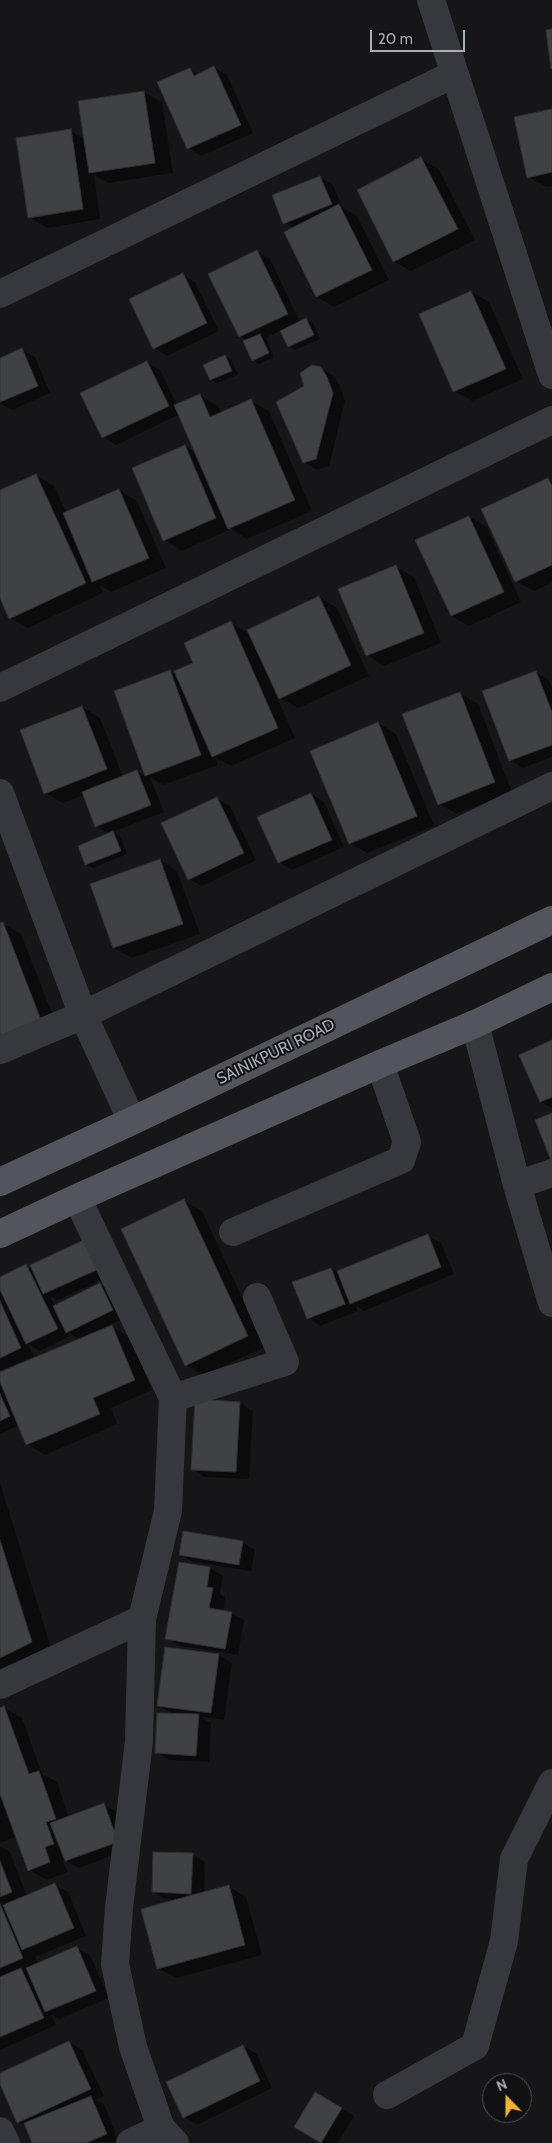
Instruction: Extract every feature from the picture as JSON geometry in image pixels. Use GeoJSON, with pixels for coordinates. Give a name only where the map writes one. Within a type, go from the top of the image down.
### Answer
{"type":"FeatureCollection","features":[{"type":"Feature","properties":{"kind":"main road","name":"SAINIKPURI ROAD"},"geometry":{"type":"LineString","coordinates":[[0,1182],[552,920]]}},
{"type":"Feature","properties":{"kind":"main road"},"geometry":{"type":"LineString","coordinates":[[0,1234],[380,1064],[475,1024],[552,987]]}},
{"type":"Feature","properties":{"kind":"street"},"geometry":{"type":"LineString","coordinates":[[431,0],[552,375]]}},
{"type":"Feature","properties":{"kind":"street"},"geometry":{"type":"LineString","coordinates":[[0,294],[454,74]]}},
{"type":"Feature","properties":{"kind":"street"},"geometry":{"type":"LineString","coordinates":[[0,688],[552,420]]}},
{"type":"Feature","properties":{"kind":"street"},"geometry":{"type":"LineString","coordinates":[[0,1050],[83,1015],[552,786]]}},
{"type":"Feature","properties":{"kind":"street"},"geometry":{"type":"LineString","coordinates":[[0,793],[83,1015],[132,1121]]}},
{"type":"Feature","properties":{"kind":"street"},"geometry":{"type":"LineString","coordinates":[[475,1024],[517,1185],[552,1303]]}},
{"type":"Feature","properties":{"kind":"street"},"geometry":{"type":"LineString","coordinates":[[233,1232],[401,1160],[407,1142],[380,1064]]}},
{"type":"Feature","properties":{"kind":"street"},"geometry":{"type":"LineString","coordinates":[[517,1185],[552,1173]]}},
{"type":"Feature","properties":{"kind":"street"},"geometry":{"type":"LineString","coordinates":[[77,1198],[173,1398],[168,1511],[142,1619],[139,1741],[119,1908],[115,1964],[133,2047],[168,2136],[130,2143]]}},
{"type":"Feature","properties":{"kind":"street"},"geometry":{"type":"LineString","coordinates":[[173,1398],[285,1362],[258,1297]]}},
{"type":"Feature","properties":{"kind":"street"},"geometry":{"type":"LineString","coordinates":[[0,1684],[142,1619]]}},
{"type":"Feature","properties":{"kind":"street"},"geometry":{"type":"LineString","coordinates":[[387,2095],[476,2046],[504,1941],[514,1859],[552,1783]]}},
{"type":"Feature","properties":{"kind":"street"},"geometry":{"type":"LineString","coordinates":[[0,2131],[6,2143]]}},
{"type":"Feature","properties":{"kind":"building"},"geometry":{"type":"Polygon","coordinates":[[[552,29],[552,68],[551,69],[546,30],[552,29]]]}},
{"type":"Feature","properties":{"kind":"building"},"geometry":{"type":"Polygon","coordinates":[[[214,66],[241,125],[187,149],[157,82],[190,68],[194,76],[214,66]]]}},
{"type":"Feature","properties":{"kind":"building"},"geometry":{"type":"Polygon","coordinates":[[[144,91],[155,163],[89,173],[78,101],[144,91]]]}},
{"type":"Feature","properties":{"kind":"building"},"geometry":{"type":"Polygon","coordinates":[[[552,109],[552,172],[527,178],[514,117],[552,109]]]}},
{"type":"Feature","properties":{"kind":"building"},"geometry":{"type":"Polygon","coordinates":[[[71,129],[83,209],[28,218],[16,138],[71,129]]]}},
{"type":"Feature","properties":{"kind":"building"},"geometry":{"type":"Polygon","coordinates":[[[421,157],[458,229],[393,262],[357,190],[421,157]]]}},
{"type":"Feature","properties":{"kind":"building"},"geometry":{"type":"Polygon","coordinates":[[[320,176],[332,204],[283,224],[272,195],[320,176]]]}},
{"type":"Feature","properties":{"kind":"building"},"geometry":{"type":"Polygon","coordinates":[[[339,204],[372,270],[316,297],[284,232],[339,204]]]}},
{"type":"Feature","properties":{"kind":"building"},"geometry":{"type":"Polygon","coordinates":[[[257,250],[288,314],[239,337],[208,274],[257,250]]]}},
{"type":"Feature","properties":{"kind":"building"},"geometry":{"type":"Polygon","coordinates":[[[183,273],[207,323],[153,349],[129,299],[183,273]]]}},
{"type":"Feature","properties":{"kind":"building"},"geometry":{"type":"Polygon","coordinates":[[[471,291],[506,369],[453,392],[419,314],[471,291]]]}},
{"type":"Feature","properties":{"kind":"building"},"geometry":{"type":"Polygon","coordinates":[[[306,318],[314,335],[288,347],[280,331],[306,318]]]}},
{"type":"Feature","properties":{"kind":"building"},"geometry":{"type":"Polygon","coordinates":[[[260,334],[269,353],[252,361],[243,341],[260,334]]]}},
{"type":"Feature","properties":{"kind":"building"},"geometry":{"type":"Polygon","coordinates":[[[22,348],[38,386],[0,402],[0,358],[22,348]]]}},
{"type":"Feature","properties":{"kind":"building"},"geometry":{"type":"Polygon","coordinates":[[[225,355],[232,371],[210,380],[203,365],[225,355]]]}},
{"type":"Feature","properties":{"kind":"building"},"geometry":{"type":"Polygon","coordinates":[[[147,361],[169,406],[102,438],[80,393],[147,361]]]}},
{"type":"Feature","properties":{"kind":"building"},"geometry":{"type":"Polygon","coordinates":[[[312,365],[321,367],[333,393],[316,459],[303,463],[276,402],[304,386],[300,373],[312,365]]]}},
{"type":"Feature","properties":{"kind":"building"},"geometry":{"type":"Polygon","coordinates":[[[200,394],[210,417],[251,399],[295,500],[228,529],[174,405],[200,394]]]}},
{"type":"Feature","properties":{"kind":"building"},"geometry":{"type":"Polygon","coordinates":[[[185,445],[216,518],[163,541],[132,468],[185,445]]]}},
{"type":"Feature","properties":{"kind":"building"},"geometry":{"type":"Polygon","coordinates":[[[36,474],[86,583],[9,619],[0,598],[0,490],[36,474]]]}},
{"type":"Feature","properties":{"kind":"building"},"geometry":{"type":"Polygon","coordinates":[[[548,478],[552,486],[552,565],[515,582],[481,509],[548,478]]]}},
{"type":"Feature","properties":{"kind":"building"},"geometry":{"type":"Polygon","coordinates":[[[119,489],[149,558],[92,582],[63,513],[119,489]]]}},
{"type":"Feature","properties":{"kind":"building"},"geometry":{"type":"Polygon","coordinates":[[[469,516],[504,592],[451,616],[415,540],[469,516]]]}},
{"type":"Feature","properties":{"kind":"building"},"geometry":{"type":"Polygon","coordinates":[[[396,565],[424,633],[366,656],[338,589],[396,565]]]}},
{"type":"Feature","properties":{"kind":"building"},"geometry":{"type":"Polygon","coordinates":[[[319,596],[351,665],[279,699],[247,630],[319,596]]]}},
{"type":"Feature","properties":{"kind":"building"},"geometry":{"type":"Polygon","coordinates":[[[231,621],[278,728],[212,757],[174,671],[193,663],[184,643],[231,621]]]}},
{"type":"Feature","properties":{"kind":"building"},"geometry":{"type":"Polygon","coordinates":[[[170,670],[201,755],[145,776],[114,691],[170,670]]]}},
{"type":"Feature","properties":{"kind":"building"},"geometry":{"type":"Polygon","coordinates":[[[536,671],[552,712],[552,745],[509,761],[482,691],[536,671]]]}},
{"type":"Feature","properties":{"kind":"building"},"geometry":{"type":"Polygon","coordinates":[[[460,692],[495,782],[438,805],[402,714],[460,692]]]}},
{"type":"Feature","properties":{"kind":"building"},"geometry":{"type":"Polygon","coordinates":[[[82,706],[107,769],[44,794],[20,730],[82,706]]]}},
{"type":"Feature","properties":{"kind":"building"},"geometry":{"type":"Polygon","coordinates":[[[378,722],[417,816],[349,844],[310,751],[378,722]]]}},
{"type":"Feature","properties":{"kind":"building"},"geometry":{"type":"Polygon","coordinates":[[[137,770],[151,805],[95,827],[82,792],[137,770]]]}},
{"type":"Feature","properties":{"kind":"building"},"geometry":{"type":"Polygon","coordinates":[[[311,793],[332,840],[278,863],[257,817],[311,793]]]}},
{"type":"Feature","properties":{"kind":"building"},"geometry":{"type":"Polygon","coordinates":[[[217,797],[244,853],[188,880],[161,823],[217,797]]]}},
{"type":"Feature","properties":{"kind":"building"},"geometry":{"type":"Polygon","coordinates":[[[113,831],[121,851],[85,865],[78,846],[113,831]]]}},
{"type":"Feature","properties":{"kind":"building"},"geometry":{"type":"Polygon","coordinates":[[[160,859],[183,924],[113,948],[90,884],[160,859]]]}},
{"type":"Feature","properties":{"kind":"building"},"geometry":{"type":"Polygon","coordinates":[[[3,922],[41,1020],[0,1037],[0,923],[3,922]]]}},
{"type":"Feature","properties":{"kind":"building"},"geometry":{"type":"Polygon","coordinates":[[[552,1040],[552,1097],[540,1102],[519,1055],[552,1040]]]}},
{"type":"Feature","properties":{"kind":"building"},"geometry":{"type":"Polygon","coordinates":[[[552,1113],[552,1163],[535,1120],[552,1113]]]}},
{"type":"Feature","properties":{"kind":"building"},"geometry":{"type":"Polygon","coordinates":[[[184,1199],[248,1336],[185,1366],[121,1229],[184,1199]]]}},
{"type":"Feature","properties":{"kind":"building"},"geometry":{"type":"Polygon","coordinates":[[[428,1234],[441,1267],[350,1304],[337,1271],[428,1234]]]}},
{"type":"Feature","properties":{"kind":"building"},"geometry":{"type":"Polygon","coordinates":[[[88,1238],[101,1268],[43,1294],[30,1265],[88,1238]]]}},
{"type":"Feature","properties":{"kind":"building"},"geometry":{"type":"Polygon","coordinates":[[[26,1264],[58,1329],[26,1344],[0,1290],[0,1277],[26,1264]]]}},
{"type":"Feature","properties":{"kind":"building"},"geometry":{"type":"Polygon","coordinates":[[[331,1268],[345,1304],[307,1319],[292,1282],[331,1268]]]}},
{"type":"Feature","properties":{"kind":"building"},"geometry":{"type":"Polygon","coordinates":[[[100,1283],[113,1310],[66,1333],[53,1306],[100,1283]]]}},
{"type":"Feature","properties":{"kind":"building"},"geometry":{"type":"Polygon","coordinates":[[[0,1301],[21,1348],[0,1358],[0,1301]]]}},
{"type":"Feature","properties":{"kind":"building"},"geometry":{"type":"Polygon","coordinates":[[[112,1325],[135,1380],[93,1398],[100,1414],[26,1445],[0,1382],[0,1372],[112,1325]]]}},
{"type":"Feature","properties":{"kind":"building"},"geometry":{"type":"Polygon","coordinates":[[[0,1394],[10,1416],[0,1421],[0,1394]]]}},
{"type":"Feature","properties":{"kind":"building"},"geometry":{"type":"Polygon","coordinates":[[[195,1399],[240,1402],[236,1472],[191,1470],[195,1399]]]}},
{"type":"Feature","properties":{"kind":"building"},"geometry":{"type":"Polygon","coordinates":[[[183,1531],[243,1541],[239,1565],[179,1555],[183,1531]]]}},
{"type":"Feature","properties":{"kind":"building"},"geometry":{"type":"Polygon","coordinates":[[[0,1540],[32,1642],[0,1658],[0,1540]]]}},
{"type":"Feature","properties":{"kind":"building"},"geometry":{"type":"Polygon","coordinates":[[[179,1562],[210,1567],[207,1587],[213,1588],[209,1608],[232,1612],[225,1649],[165,1639],[179,1562]]]}},
{"type":"Feature","properties":{"kind":"building"},"geometry":{"type":"Polygon","coordinates":[[[165,1647],[219,1654],[211,1713],[157,1706],[165,1647]]]}},
{"type":"Feature","properties":{"kind":"building"},"geometry":{"type":"Polygon","coordinates":[[[4,1706],[29,1774],[39,1771],[56,1819],[46,1822],[54,1844],[45,1847],[50,1862],[28,1871],[0,1794],[0,1708],[4,1706]]]}},
{"type":"Feature","properties":{"kind":"building"},"geometry":{"type":"Polygon","coordinates":[[[157,1713],[199,1714],[196,1756],[155,1753],[157,1713]]]}},
{"type":"Feature","properties":{"kind":"building"},"geometry":{"type":"Polygon","coordinates":[[[104,1803],[118,1842],[65,1861],[50,1823],[104,1803]]]}},
{"type":"Feature","properties":{"kind":"building"},"geometry":{"type":"Polygon","coordinates":[[[153,1852],[193,1853],[191,1894],[152,1892],[153,1852]]]}},
{"type":"Feature","properties":{"kind":"building"},"geometry":{"type":"Polygon","coordinates":[[[0,1861],[12,1892],[0,1897],[0,1861]]]}},
{"type":"Feature","properties":{"kind":"building"},"geometry":{"type":"Polygon","coordinates":[[[55,1883],[74,1928],[22,1950],[3,1905],[55,1883]]]}},
{"type":"Feature","properties":{"kind":"building"},"geometry":{"type":"Polygon","coordinates":[[[229,1885],[245,1945],[157,1969],[141,1909],[229,1885]]]}},
{"type":"Feature","properties":{"kind":"building"},"geometry":{"type":"Polygon","coordinates":[[[0,1904],[23,1958],[0,1968],[0,1904]]]}},
{"type":"Feature","properties":{"kind":"building"},"geometry":{"type":"Polygon","coordinates":[[[77,1946],[96,1991],[45,2012],[26,1968],[77,1946]]]}},
{"type":"Feature","properties":{"kind":"building"},"geometry":{"type":"Polygon","coordinates":[[[21,1968],[44,2018],[0,2037],[0,1977],[21,1968]]]}},
{"type":"Feature","properties":{"kind":"building"},"geometry":{"type":"Polygon","coordinates":[[[69,2041],[91,2089],[17,2123],[0,2084],[0,2073],[69,2041]]]}},
{"type":"Feature","properties":{"kind":"building"},"geometry":{"type":"Polygon","coordinates":[[[243,2045],[260,2081],[183,2118],[166,2082],[243,2045]]]}},
{"type":"Feature","properties":{"kind":"building"},"geometry":{"type":"Polygon","coordinates":[[[315,2092],[342,2108],[321,2143],[294,2127],[315,2092]]]}},
{"type":"Feature","properties":{"kind":"building"},"geometry":{"type":"Polygon","coordinates":[[[91,2096],[107,2134],[86,2143],[32,2143],[24,2123],[91,2096]]]}}]}
